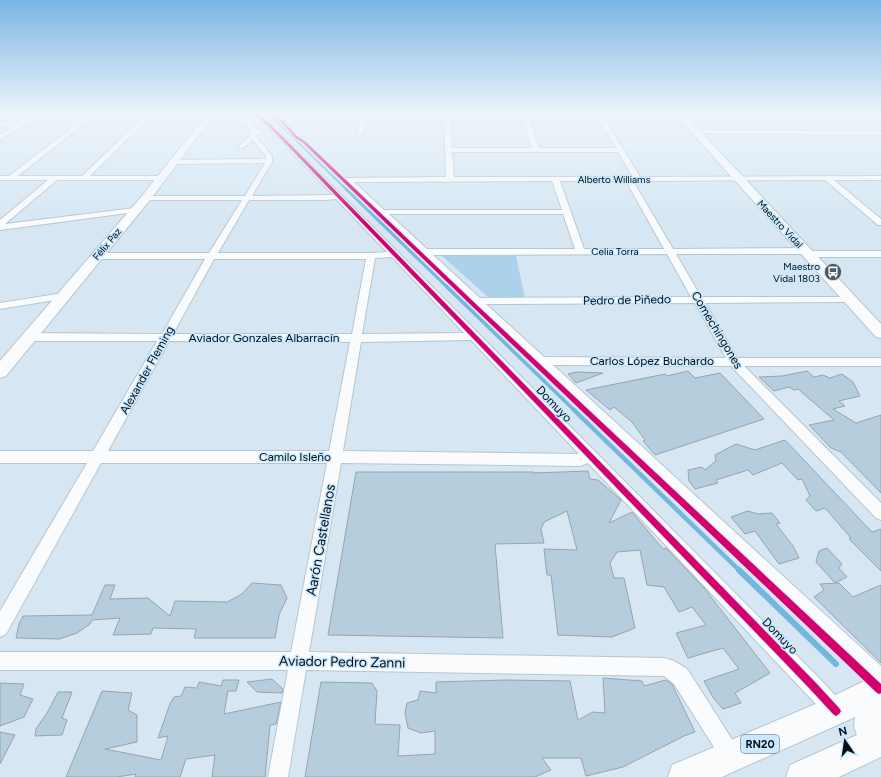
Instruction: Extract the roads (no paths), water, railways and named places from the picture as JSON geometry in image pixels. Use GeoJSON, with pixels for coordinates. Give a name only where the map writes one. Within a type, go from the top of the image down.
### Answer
{"type":"FeatureCollection","features":[{"type":"Feature","properties":{"kind":"main road","name":"Félix Paz"},"geometry":{"type":"LineString","coordinates":[[0,372],[146,198],[183,150]]}},
{"type":"Feature","properties":{"kind":"main road","name":"Maestro Vidal"},"geometry":{"type":"LineString","coordinates":[[712,150],[881,333]]}},
{"type":"Feature","properties":{"kind":"main road","name":"RN20"},"geometry":{"type":"LineString","coordinates":[[684,777],[836,711],[881,688]]}},
{"type":"Feature","properties":{"kind":"main road"},"geometry":{"type":"LineString","coordinates":[[802,777],[880,744],[870,731],[868,723],[871,716],[881,711]]}},
{"type":"Feature","properties":{"kind":"street"},"geometry":{"type":"LineString","coordinates":[[12,178],[47,150]]}},
{"type":"Feature","properties":{"kind":"street"},"geometry":{"type":"LineString","coordinates":[[84,178],[113,150]]}},
{"type":"Feature","properties":{"kind":"street"},"geometry":{"type":"LineString","coordinates":[[174,162],[269,161],[269,156],[265,150]]}},
{"type":"Feature","properties":{"kind":"street","name":"Domuyo"},"geometry":{"type":"LineString","coordinates":[[294,150],[836,711]]}},
{"type":"Feature","properties":{"kind":"street"},"geometry":{"type":"LineString","coordinates":[[449,150],[450,180]]}},
{"type":"Feature","properties":{"kind":"street","name":"Comechingones"},"geometry":{"type":"LineString","coordinates":[[620,150],[633,179],[670,251],[734,362],[881,513]]}},
{"type":"Feature","properties":{"kind":"street","name":"Alexander Fleming"},"geometry":{"type":"LineString","coordinates":[[0,628],[212,255],[269,161]]}},
{"type":"Feature","properties":{"kind":"street"},"geometry":{"type":"LineString","coordinates":[[0,178],[162,178]]}},
{"type":"Feature","properties":{"kind":"street"},"geometry":{"type":"LineString","coordinates":[[0,225],[55,178]]}},
{"type":"Feature","properties":{"kind":"street"},"geometry":{"type":"LineString","coordinates":[[827,178],[881,223]]}},
{"type":"Feature","properties":{"kind":"street","name":"Alberto Williams"},"geometry":{"type":"LineString","coordinates":[[347,180],[881,178]]}},
{"type":"Feature","properties":{"kind":"street"},"geometry":{"type":"LineString","coordinates":[[555,179],[580,251]]}},
{"type":"Feature","properties":{"kind":"street","name":"Domuyo"},"geometry":{"type":"LineString","coordinates":[[347,180],[542,361],[832,635],[881,679]]}},
{"type":"Feature","properties":{"kind":"street"},"geometry":{"type":"LineString","coordinates":[[146,198],[326,198],[338,196]]}},
{"type":"Feature","properties":{"kind":"street"},"geometry":{"type":"LineString","coordinates":[[0,225],[135,210]]}},
{"type":"Feature","properties":{"kind":"street"},"geometry":{"type":"LineString","coordinates":[[382,212],[566,212]]}},
{"type":"Feature","properties":{"kind":"street","name":"Celia Torra"},"geometry":{"type":"LineString","coordinates":[[424,252],[670,251],[881,254]]}},
{"type":"Feature","properties":{"kind":"street"},"geometry":{"type":"LineString","coordinates":[[97,256],[371,256],[395,254]]}},
{"type":"Feature","properties":{"kind":"street","name":"Aarón Castellanos"},"geometry":{"type":"LineString","coordinates":[[278,777],[371,256]]}},
{"type":"Feature","properties":{"kind":"street"},"geometry":{"type":"LineString","coordinates":[[0,306],[63,296]]}},
{"type":"Feature","properties":{"kind":"street","name":"Pedro de Piñedo"},"geometry":{"type":"LineString","coordinates":[[477,301],[849,299]]}},
{"type":"Feature","properties":{"kind":"street","name":"Aviador Gonzales Albarracín"},"geometry":{"type":"LineString","coordinates":[[29,338],[357,338],[474,336]]}},
{"type":"Feature","properties":{"kind":"street","name":"Carlos López Buchardo"},"geometry":{"type":"LineString","coordinates":[[542,361],[881,362]]}},
{"type":"Feature","properties":{"kind":"street","name":"Camilo Isleño"},"geometry":{"type":"LineString","coordinates":[[0,457],[336,457],[580,460],[589,456]]}},
{"type":"Feature","properties":{"kind":"street","name":"Aviador Pedro Zanni"},"geometry":{"type":"LineString","coordinates":[[0,661],[299,661],[664,667],[672,669],[680,676],[731,756]]}},
{"type":"Feature","properties":{"kind":"waterway"},"geometry":{"type":"LineString","coordinates":[[306,150],[347,190]]}},
{"type":"Feature","properties":{"kind":"waterway"},"geometry":{"type":"LineString","coordinates":[[346,189],[447,287]]}},
{"type":"Feature","properties":{"kind":"waterway"},"geometry":{"type":"LineString","coordinates":[[446,286],[575,411]]}},
{"type":"Feature","properties":{"kind":"waterway"},"geometry":{"type":"LineString","coordinates":[[574,410],[740,571]]}},
{"type":"Feature","properties":{"kind":"waterway"},"geometry":{"type":"LineString","coordinates":[[739,570],[836,664]]}},
{"type":"Feature","properties":{"kind":"place","name":"Maestro Vidal 1803"},"geometry":{"type":"Point","coordinates":[833,272]}}]}
